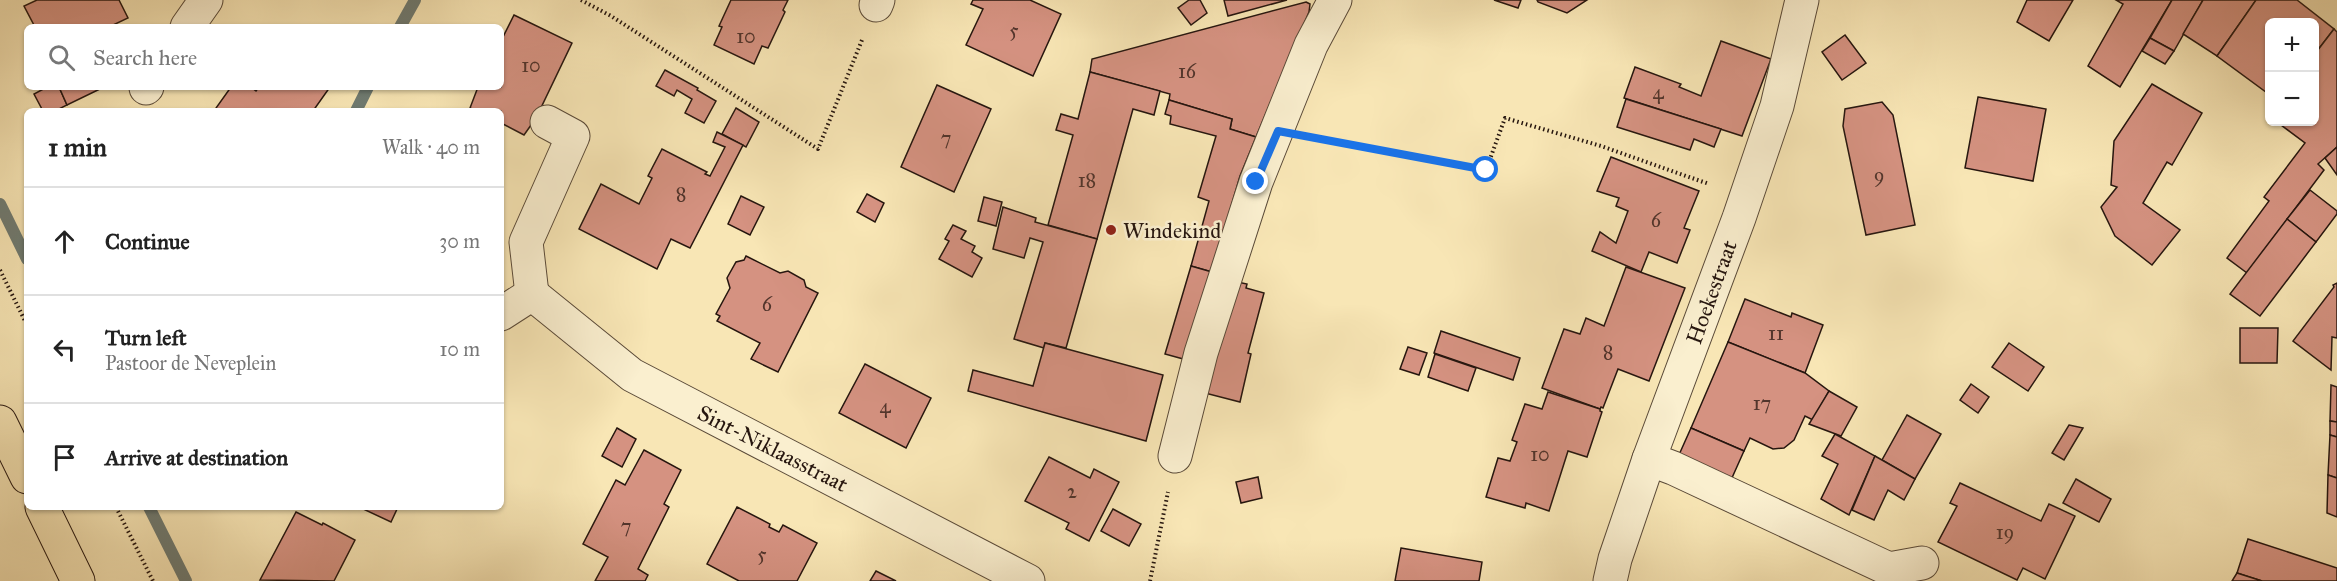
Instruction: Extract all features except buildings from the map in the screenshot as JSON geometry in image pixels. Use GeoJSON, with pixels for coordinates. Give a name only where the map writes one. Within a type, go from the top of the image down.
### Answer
{"type":"FeatureCollection","features":[{"type":"Feature","properties":{"kind":"main road"},"geometry":{"type":"LineString","coordinates":[[0,422],[24,471]]}},
{"type":"Feature","properties":{"kind":"main road"},"geometry":{"type":"LineString","coordinates":[[43,510],[78,581]]}},
{"type":"Feature","properties":{"kind":"street"},"geometry":{"type":"LineString","coordinates":[[189,24],[206,0]]}},
{"type":"Feature","properties":{"kind":"street"},"geometry":{"type":"LineString","coordinates":[[1175,456],[1201,353],[1256,182],[1311,45],[1335,0]]}},
{"type":"Feature","properties":{"kind":"street","name":"Hoekestraat"},"geometry":{"type":"LineString","coordinates":[[1610,581],[1615,559],[1649,459],[1777,106],[1802,0]]}},
{"type":"Feature","properties":{"kind":"street"},"geometry":{"type":"LineString","coordinates":[[504,312],[532,294],[526,242],[573,136],[547,122]]}},
{"type":"Feature","properties":{"kind":"street","name":"Sint-Niklaasstraat"},"geometry":{"type":"LineString","coordinates":[[532,294],[632,375],[1028,581]]}},
{"type":"Feature","properties":{"kind":"street"},"geometry":{"type":"LineString","coordinates":[[1649,459],[1684,473],[1889,569],[1922,563]]}},
{"type":"Feature","properties":{"kind":"path"},"geometry":{"type":"LineString","coordinates":[[581,0],[611,16],[818,149],[877,2]]}},
{"type":"Feature","properties":{"kind":"path"},"geometry":{"type":"LineString","coordinates":[[1278,131],[1486,170],[1505,118],[1601,146],[1746,196]]}},
{"type":"Feature","properties":{"kind":"path"},"geometry":{"type":"LineString","coordinates":[[0,270],[24,319]]}},
{"type":"Feature","properties":{"kind":"path"},"geometry":{"type":"LineString","coordinates":[[1150,581],[1175,456]]}},
{"type":"Feature","properties":{"kind":"path"},"geometry":{"type":"LineString","coordinates":[[118,510],[153,581]]}},
{"type":"Feature","properties":{"kind":"waterway"},"geometry":{"type":"LineString","coordinates":[[402,24],[415,0]]}},
{"type":"Feature","properties":{"kind":"waterway"},"geometry":{"type":"LineString","coordinates":[[358,108],[366,90]]}},
{"type":"Feature","properties":{"kind":"waterway"},"geometry":{"type":"LineString","coordinates":[[0,204],[24,253]]}},
{"type":"Feature","properties":{"kind":"waterway"},"geometry":{"type":"LineString","coordinates":[[150,510],[186,581]]}},
{"type":"Feature","properties":{"kind":"place","name":"Windekind"},"geometry":{"type":"Point","coordinates":[1111,230]}},
{"type":"Feature","properties":{"kind":"route"},"geometry":{"type":"LineString","coordinates":[[1256,182],[1278,131],[1486,170]]}}]}
